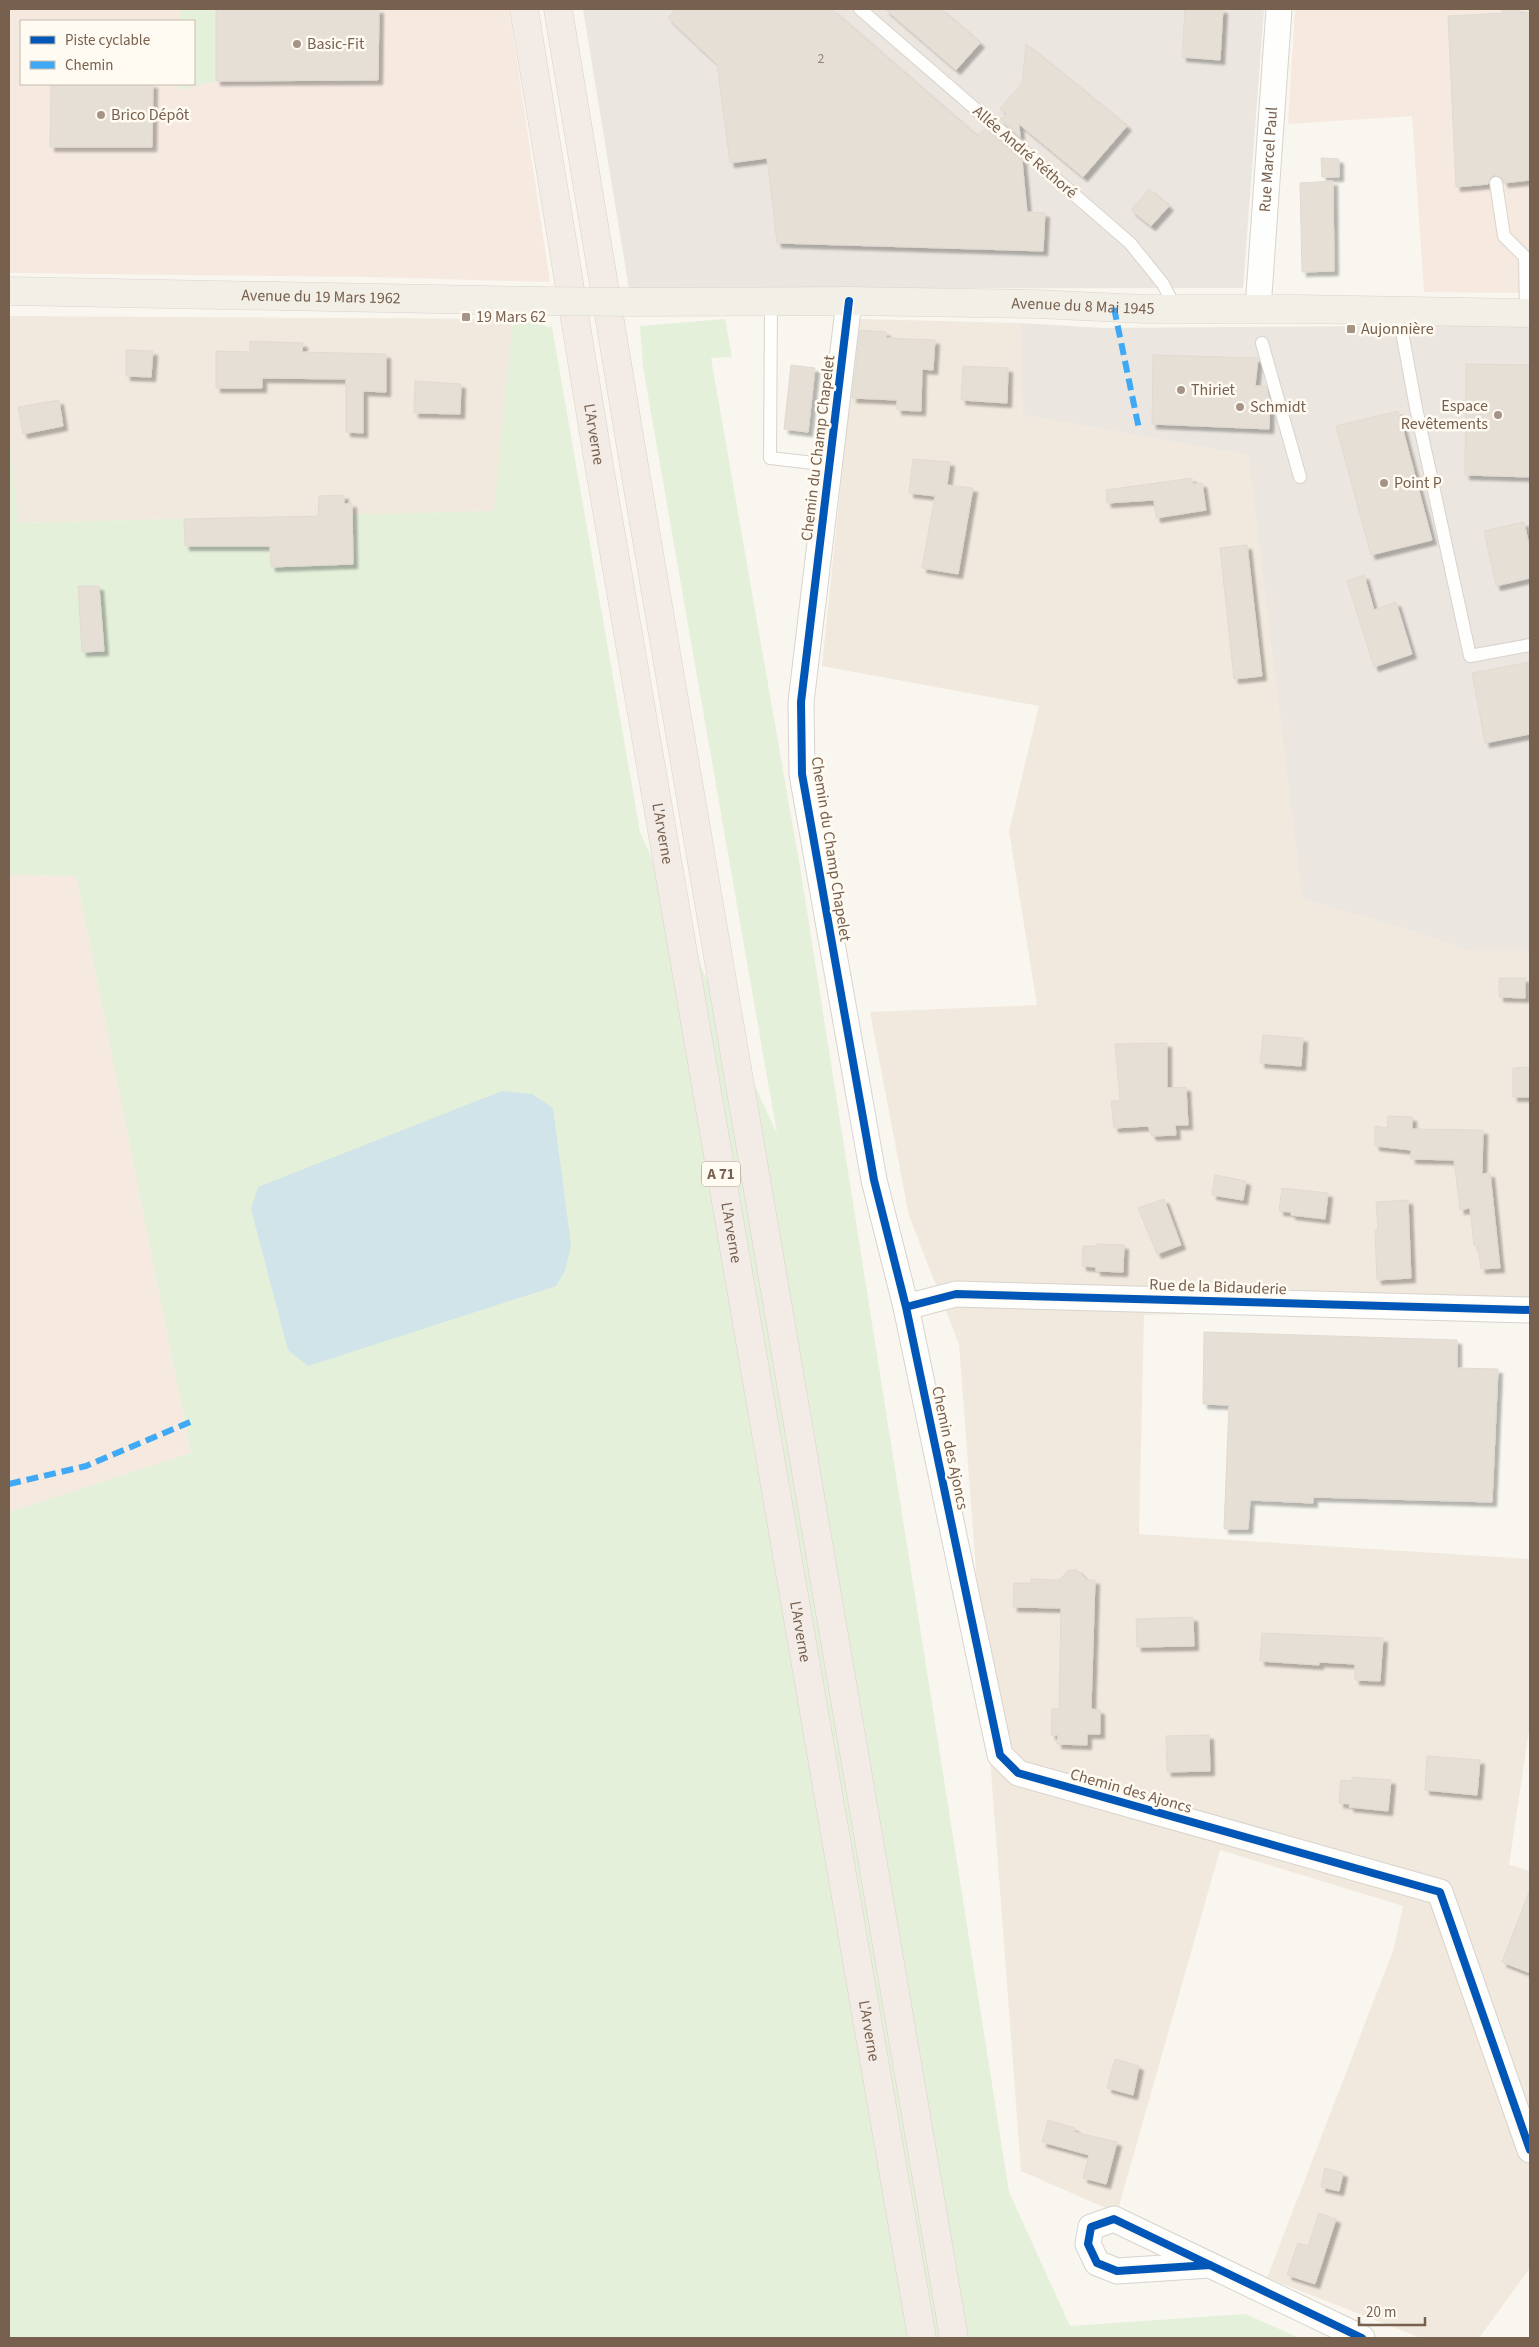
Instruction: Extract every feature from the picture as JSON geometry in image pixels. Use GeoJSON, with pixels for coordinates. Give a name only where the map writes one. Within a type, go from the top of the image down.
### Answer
{"type":"FeatureCollection","features":[{"type":"Feature","properties":{"kind":"highway","name":"L'Arverne"},"geometry":{"type":"LineString","coordinates":[[524,9],[598,466],[922,2338]]}},
{"type":"Feature","properties":{"kind":"highway","name":"L'Arverne"},"geometry":{"type":"LineString","coordinates":[[558,9],[634,466],[954,2338]]}},
{"type":"Feature","properties":{"kind":"main road","name":"Avenue du 19 Mars 1962"},"geometry":{"type":"LineString","coordinates":[[9,291],[446,297],[634,302]]}},
{"type":"Feature","properties":{"kind":"main road","name":"Avenue du 8 Mai 1945"},"geometry":{"type":"LineString","coordinates":[[634,302],[849,301],[1027,304],[1093,308],[1398,310],[1528,313]]}},
{"type":"Feature","properties":{"kind":"street","name":"Rue Marcel Paul"},"geometry":{"type":"LineString","coordinates":[[1258,309],[1279,9]]}},
{"type":"Feature","properties":{"kind":"street","name":"Chemin du Champ Chapelet"},"geometry":{"type":"LineString","coordinates":[[849,301],[831,465],[801,702],[802,774],[874,1180],[906,1307]]}},
{"type":"Feature","properties":{"kind":"street","name":"Rue de la Bidauderie"},"geometry":{"type":"LineString","coordinates":[[906,1307],[956,1294],[1530,1310]]}},
{"type":"Feature","properties":{"kind":"street","name":"Chemin des Ajoncs"},"geometry":{"type":"LineString","coordinates":[[906,1307],[1000,1756],[1018,1774],[1440,1892],[1530,2150]]}},
{"type":"Feature","properties":{"kind":"street"},"geometry":{"type":"LineString","coordinates":[[1210,2265],[1362,2338]]}},
{"type":"Feature","properties":{"kind":"lane","name":"Allée André Réthoré"},"geometry":{"type":"LineString","coordinates":[[860,9],[1130,243],[1163,284],[1176,309]]}},
{"type":"Feature","properties":{"kind":"lane"},"geometry":{"type":"LineString","coordinates":[[1496,183],[1504,236],[1528,254],[1528,313]]}},
{"type":"Feature","properties":{"kind":"lane"},"geometry":{"type":"LineString","coordinates":[[771,302],[770,458],[831,465]]}},
{"type":"Feature","properties":{"kind":"lane"},"geometry":{"type":"LineString","coordinates":[[1398,310],[1416,408],[1470,656],[1530,645]]}},
{"type":"Feature","properties":{"kind":"lane"},"geometry":{"type":"LineString","coordinates":[[1262,343],[1300,477]]}},
{"type":"Feature","properties":{"kind":"shaded area"},"geometry":{"type":"Polygon","coordinates":[[[9,9],[509,9],[550,282],[371,277],[9,273],[9,9]]]}},
{"type":"Feature","properties":{"kind":"shaded area"},"geometry":{"type":"Polygon","coordinates":[[[583,9],[1264,9],[1243,288],[629,289],[583,9]]]}},
{"type":"Feature","properties":{"kind":"shaded area"},"geometry":{"type":"Polygon","coordinates":[[[1295,9],[1530,9],[1530,293],[1424,292],[1412,116],[1288,124],[1295,9]]]}},
{"type":"Feature","properties":{"kind":"shaded area"},"geometry":{"type":"Polygon","coordinates":[[[9,316],[513,319],[494,511],[17,523],[9,435],[9,316]]]}},
{"type":"Feature","properties":{"kind":"shaded area"},"geometry":{"type":"Polygon","coordinates":[[[858,319],[1020,323],[1023,415],[1248,455],[1302,899],[1413,931],[1470,951],[1530,951],[1530,1307],[1144,1315],[1139,1534],[1530,1559],[1530,1723],[1509,1865],[1530,1871],[1530,2268],[1479,2338],[1421,2338],[1267,2278],[1394,1948],[1403,1906],[1220,1850],[1117,2213],[1021,2171],[959,1344],[909,1216],[870,1012],[1037,1005],[1009,831],[1039,706],[822,666],[858,319]]]}},
{"type":"Feature","properties":{"kind":"shaded area"},"geometry":{"type":"Polygon","coordinates":[[[1020,323],[1104,328],[1530,325],[1530,951],[1470,951],[1413,931],[1302,899],[1248,455],[1023,415],[1020,323]]]}},
{"type":"Feature","properties":{"kind":"shaded area"},"geometry":{"type":"Polygon","coordinates":[[[9,875],[76,876],[191,1453],[9,1512],[9,875]]]}},
{"type":"Feature","properties":{"kind":"shaded area"},"geometry":{"type":"Polygon","coordinates":[[[502,1091],[532,1094],[553,1108],[571,1245],[565,1271],[556,1286],[308,1366],[288,1350],[251,1209],[258,1187],[502,1091]]]}},
{"type":"Feature","properties":{"kind":"green space"},"geometry":{"type":"Polygon","coordinates":[[[181,9],[216,9],[216,81],[178,90],[178,85],[195,85],[195,20],[180,20],[181,9]]]}},
{"type":"Feature","properties":{"kind":"green space"},"geometry":{"type":"Polygon","coordinates":[[[513,319],[552,327],[640,832],[777,1134],[643,367],[640,326],[725,319],[732,357],[711,358],[801,873],[1009,2192],[1070,2326],[1245,2314],[1300,2338],[9,2338],[9,1512],[191,1453],[76,876],[9,875],[9,428],[18,523],[494,511],[513,319]]]}},
{"type":"Feature","properties":{"kind":"building","name":"Basic-Fit"},"geometry":{"type":"Polygon","coordinates":[[[216,9],[379,9],[378,80],[216,81],[216,9]]]}},
{"type":"Feature","properties":{"kind":"building"},"geometry":{"type":"Polygon","coordinates":[[[676,9],[831,9],[977,136],[986,129],[1022,160],[1027,212],[1045,213],[1043,251],[777,243],[767,158],[730,163],[717,64],[668,18],[676,9]]]}},
{"type":"Feature","properties":{"kind":"building"},"geometry":{"type":"Polygon","coordinates":[[[885,9],[941,9],[980,43],[956,70],[885,9]]]}},
{"type":"Feature","properties":{"kind":"building"},"geometry":{"type":"Polygon","coordinates":[[[1185,9],[1223,9],[1220,60],[1182,57],[1185,9]]]}},
{"type":"Feature","properties":{"kind":"building"},"geometry":{"type":"Polygon","coordinates":[[[1502,9],[1520,9],[1520,13],[1530,12],[1530,180],[1504,183],[1502,178],[1495,175],[1491,177],[1488,184],[1456,187],[1448,16],[1503,13],[1502,9]]]}},
{"type":"Feature","properties":{"kind":"building"},"geometry":{"type":"Polygon","coordinates":[[[1026,44],[1127,126],[1083,177],[1019,124],[1020,137],[1000,119],[1007,114],[1000,109],[1022,83],[1026,44]]]}},
{"type":"Feature","properties":{"kind":"building","name":"Brico Dépôt"},"geometry":{"type":"Polygon","coordinates":[[[51,85],[153,85],[152,147],[50,147],[51,85]]]}},
{"type":"Feature","properties":{"kind":"building"},"geometry":{"type":"Polygon","coordinates":[[[1321,158],[1339,159],[1339,177],[1322,177],[1321,158]]]}},
{"type":"Feature","properties":{"kind":"building"},"geometry":{"type":"Polygon","coordinates":[[[1333,181],[1334,271],[1302,272],[1300,183],[1333,181]]]}},
{"type":"Feature","properties":{"kind":"building"},"geometry":{"type":"Polygon","coordinates":[[[1149,189],[1169,206],[1151,226],[1131,210],[1149,189]]]}},
{"type":"Feature","properties":{"kind":"building"},"geometry":{"type":"Polygon","coordinates":[[[860,330],[886,332],[886,338],[935,340],[933,370],[922,369],[921,411],[897,410],[897,400],[852,398],[860,330]]]}},
{"type":"Feature","properties":{"kind":"building"},"geometry":{"type":"Polygon","coordinates":[[[250,341],[303,343],[302,352],[386,354],[386,392],[363,391],[363,433],[346,432],[346,379],[262,378],[262,388],[216,388],[216,351],[250,352],[250,341]]]}},
{"type":"Feature","properties":{"kind":"building"},"geometry":{"type":"Polygon","coordinates":[[[126,350],[153,351],[151,377],[126,376],[126,350]]]}},
{"type":"Feature","properties":{"kind":"building"},"geometry":{"type":"Polygon","coordinates":[[[1153,355],[1258,358],[1255,386],[1266,386],[1270,401],[1269,429],[1152,424],[1153,355]]]}},
{"type":"Feature","properties":{"kind":"building","name":"Espace Revêtements"},"geometry":{"type":"Polygon","coordinates":[[[1466,364],[1530,365],[1530,477],[1465,475],[1466,364]]]}},
{"type":"Feature","properties":{"kind":"building"},"geometry":{"type":"Polygon","coordinates":[[[791,365],[815,368],[808,432],[784,429],[791,365]]]}},
{"type":"Feature","properties":{"kind":"building"},"geometry":{"type":"Polygon","coordinates":[[[963,366],[1008,368],[1007,403],[961,400],[963,366]]]}},
{"type":"Feature","properties":{"kind":"building"},"geometry":{"type":"Polygon","coordinates":[[[415,381],[461,384],[460,414],[414,413],[415,381]]]}},
{"type":"Feature","properties":{"kind":"building"},"geometry":{"type":"Polygon","coordinates":[[[59,400],[63,426],[23,434],[18,407],[59,400]]]}},
{"type":"Feature","properties":{"kind":"building","name":"Point P"},"geometry":{"type":"Polygon","coordinates":[[[1398,411],[1432,540],[1371,555],[1336,426],[1398,411]]]}},
{"type":"Feature","properties":{"kind":"building"},"geometry":{"type":"Polygon","coordinates":[[[913,459],[950,462],[947,485],[973,488],[958,574],[922,568],[935,496],[909,493],[913,459]]]}},
{"type":"Feature","properties":{"kind":"building"},"geometry":{"type":"Polygon","coordinates":[[[1192,478],[1192,484],[1202,483],[1206,510],[1156,518],[1154,500],[1107,503],[1106,490],[1192,478]]]}},
{"type":"Feature","properties":{"kind":"building"},"geometry":{"type":"Polygon","coordinates":[[[344,495],[344,504],[352,503],[353,564],[271,567],[270,546],[185,546],[184,519],[318,516],[319,496],[344,495]]]}},
{"type":"Feature","properties":{"kind":"building"},"geometry":{"type":"Polygon","coordinates":[[[1524,522],[1530,550],[1530,578],[1496,586],[1484,531],[1524,522]]]}},
{"type":"Feature","properties":{"kind":"building"},"geometry":{"type":"Polygon","coordinates":[[[1247,545],[1262,676],[1234,679],[1220,548],[1247,545]]]}},
{"type":"Feature","properties":{"kind":"building"},"geometry":{"type":"Polygon","coordinates":[[[1364,575],[1374,610],[1396,602],[1412,654],[1374,667],[1347,581],[1364,575]]]}},
{"type":"Feature","properties":{"kind":"building"},"geometry":{"type":"Polygon","coordinates":[[[78,586],[99,586],[104,651],[82,652],[78,586]]]}},
{"type":"Feature","properties":{"kind":"building"},"geometry":{"type":"Polygon","coordinates":[[[1530,662],[1530,734],[1485,743],[1472,673],[1530,662]]]}},
{"type":"Feature","properties":{"kind":"building"},"geometry":{"type":"Polygon","coordinates":[[[1499,978],[1525,978],[1525,998],[1499,997],[1499,978]]]}},
{"type":"Feature","properties":{"kind":"building"},"geometry":{"type":"Polygon","coordinates":[[[1263,1035],[1303,1038],[1301,1066],[1260,1063],[1263,1035]]]}},
{"type":"Feature","properties":{"kind":"building"},"geometry":{"type":"Polygon","coordinates":[[[1167,1043],[1167,1088],[1186,1087],[1188,1125],[1175,1125],[1176,1135],[1152,1136],[1148,1126],[1114,1128],[1111,1101],[1120,1101],[1115,1044],[1167,1043]]]}},
{"type":"Feature","properties":{"kind":"building"},"geometry":{"type":"Polygon","coordinates":[[[1530,1067],[1530,1097],[1513,1097],[1513,1068],[1530,1067]]]}},
{"type":"Feature","properties":{"kind":"building"},"geometry":{"type":"Polygon","coordinates":[[[1388,1116],[1412,1117],[1412,1129],[1483,1130],[1482,1174],[1490,1173],[1500,1268],[1481,1269],[1478,1246],[1474,1246],[1470,1208],[1460,1210],[1454,1160],[1411,1159],[1411,1150],[1375,1146],[1375,1126],[1387,1128],[1388,1116]]]}},
{"type":"Feature","properties":{"kind":"building"},"geometry":{"type":"Polygon","coordinates":[[[1215,1175],[1246,1181],[1243,1200],[1212,1195],[1215,1175]]]}},
{"type":"Feature","properties":{"kind":"building"},"geometry":{"type":"Polygon","coordinates":[[[1282,1188],[1328,1193],[1325,1219],[1291,1215],[1291,1212],[1279,1211],[1282,1188]]]}},
{"type":"Feature","properties":{"kind":"building"},"geometry":{"type":"Polygon","coordinates":[[[1164,1199],[1181,1245],[1157,1254],[1138,1208],[1164,1199]]]}},
{"type":"Feature","properties":{"kind":"building"},"geometry":{"type":"Polygon","coordinates":[[[1408,1200],[1411,1278],[1377,1280],[1375,1230],[1378,1230],[1376,1202],[1408,1200]]]}},
{"type":"Feature","properties":{"kind":"building"},"geometry":{"type":"Polygon","coordinates":[[[1096,1244],[1124,1245],[1123,1272],[1096,1271],[1096,1267],[1082,1266],[1083,1246],[1096,1246],[1096,1244]]]}},
{"type":"Feature","properties":{"kind":"building"},"geometry":{"type":"Polygon","coordinates":[[[1204,1332],[1457,1340],[1457,1368],[1498,1369],[1492,1502],[1313,1497],[1313,1503],[1250,1500],[1248,1529],[1224,1529],[1229,1405],[1203,1404],[1204,1332]]]}},
{"type":"Feature","properties":{"kind":"building"},"geometry":{"type":"Polygon","coordinates":[[[1069,1570],[1077,1570],[1087,1580],[1095,1580],[1091,1709],[1100,1710],[1100,1734],[1087,1734],[1087,1745],[1057,1744],[1058,1735],[1051,1735],[1052,1709],[1059,1709],[1061,1608],[1013,1607],[1014,1583],[1031,1583],[1031,1579],[1059,1580],[1069,1570]]]}},
{"type":"Feature","properties":{"kind":"building"},"geometry":{"type":"Polygon","coordinates":[[[1193,1617],[1194,1646],[1137,1647],[1136,1619],[1193,1617]]]}},
{"type":"Feature","properties":{"kind":"building"},"geometry":{"type":"Polygon","coordinates":[[[1262,1633],[1383,1638],[1380,1681],[1355,1680],[1355,1664],[1319,1662],[1319,1665],[1260,1661],[1262,1633]]]}},
{"type":"Feature","properties":{"kind":"building"},"geometry":{"type":"Polygon","coordinates":[[[1209,1735],[1210,1771],[1167,1772],[1166,1736],[1209,1735]]]}},
{"type":"Feature","properties":{"kind":"building"},"geometry":{"type":"Polygon","coordinates":[[[1427,1756],[1480,1760],[1477,1795],[1425,1790],[1427,1756]]]}},
{"type":"Feature","properties":{"kind":"building"},"geometry":{"type":"Polygon","coordinates":[[[1352,1777],[1391,1780],[1388,1811],[1349,1807],[1350,1804],[1339,1803],[1341,1780],[1352,1781],[1352,1777]]]}},
{"type":"Feature","properties":{"kind":"building"},"geometry":{"type":"Polygon","coordinates":[[[1530,1893],[1530,1973],[1502,1962],[1530,1893]]]}},
{"type":"Feature","properties":{"kind":"building"},"geometry":{"type":"Polygon","coordinates":[[[1115,2059],[1139,2066],[1133,2095],[1107,2088],[1115,2059]]]}},
{"type":"Feature","properties":{"kind":"building"},"geometry":{"type":"Polygon","coordinates":[[[1048,2120],[1075,2128],[1074,2132],[1117,2142],[1106,2184],[1083,2178],[1089,2155],[1042,2142],[1048,2120]]]}},
{"type":"Feature","properties":{"kind":"building"},"geometry":{"type":"Polygon","coordinates":[[[1325,2168],[1343,2173],[1339,2191],[1321,2187],[1325,2168]]]}},
{"type":"Feature","properties":{"kind":"building"},"geometry":{"type":"Polygon","coordinates":[[[1319,2213],[1336,2219],[1315,2284],[1287,2275],[1298,2243],[1308,2246],[1319,2213]]]}},
{"type":"Feature","properties":{"kind":"marked path"},"geometry":{"type":"LineString","coordinates":[[1114,308],[1139,429]]}},
{"type":"Feature","properties":{"kind":"marked path"},"geometry":{"type":"LineString","coordinates":[[9,1484],[86,1466],[195,1420]]}},
{"type":"Feature","properties":{"kind":"cycle path"},"geometry":{"type":"LineString","coordinates":[[849,301],[801,702],[802,774],[874,1180],[906,1307],[1000,1755],[1018,1773],[1440,1892],[1530,2150]]}},
{"type":"Feature","properties":{"kind":"cycle path"},"geometry":{"type":"LineString","coordinates":[[906,1307],[956,1294],[1530,1310]]}},
{"type":"Feature","properties":{"kind":"cycle path"},"geometry":{"type":"LineString","coordinates":[[1210,2265],[1117,2271],[1097,2263],[1088,2244],[1091,2227],[1114,2219],[1362,2338]]}},
{"type":"Feature","properties":{"kind":"place","name":"Basic-Fit"},"geometry":{"type":"Point","coordinates":[297,44]}},
{"type":"Feature","properties":{"kind":"place","name":"Brico Dépôt"},"geometry":{"type":"Point","coordinates":[101,115]}},
{"type":"Feature","properties":{"kind":"place","name":"19 Mars 62"},"geometry":{"type":"Point","coordinates":[466,317]}},
{"type":"Feature","properties":{"kind":"place","name":"Aujonnière"},"geometry":{"type":"Point","coordinates":[1351,329]}},
{"type":"Feature","properties":{"kind":"place","name":"Thiriet"},"geometry":{"type":"Point","coordinates":[1181,390]}},
{"type":"Feature","properties":{"kind":"place","name":"Schmidt"},"geometry":{"type":"Point","coordinates":[1240,407]}},
{"type":"Feature","properties":{"kind":"place","name":"Espace Revêtements"},"geometry":{"type":"Point","coordinates":[1498,415]}},
{"type":"Feature","properties":{"kind":"place","name":"Point P"},"geometry":{"type":"Point","coordinates":[1384,483]}}]}
